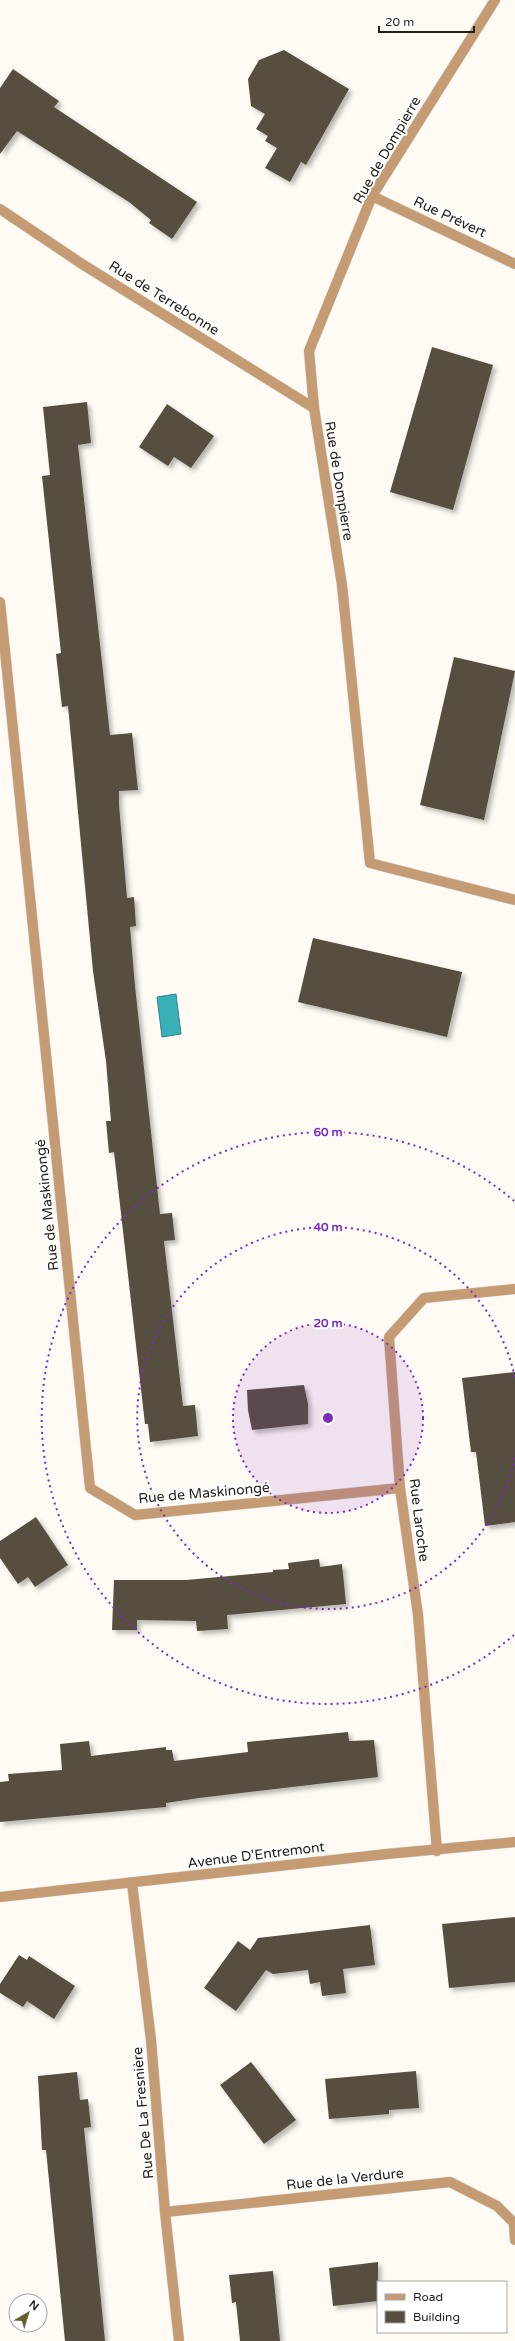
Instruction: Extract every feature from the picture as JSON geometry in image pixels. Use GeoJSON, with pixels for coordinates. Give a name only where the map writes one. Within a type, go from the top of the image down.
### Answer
{"type":"FeatureCollection","features":[{"type":"Feature","properties":{"kind":"street","name":"Rue de Dompierre"},"geometry":{"type":"LineString","coordinates":[[495,0],[372,196],[309,351],[314,408],[342,585],[370,863],[515,900]]}},
{"type":"Feature","properties":{"kind":"street","name":"Rue Prévert"},"geometry":{"type":"LineString","coordinates":[[372,196],[515,264]]}},
{"type":"Feature","properties":{"kind":"street","name":"Rue de Terrebonne"},"geometry":{"type":"LineString","coordinates":[[0,210],[82,264],[314,408]]}},
{"type":"Feature","properties":{"kind":"street","name":"Rue de Maskinongé"},"geometry":{"type":"LineString","coordinates":[[0,602],[90,1488],[135,1515],[400,1488]]}},
{"type":"Feature","properties":{"kind":"street","name":"Rue Laroche"},"geometry":{"type":"LineString","coordinates":[[437,1851],[418,1615],[400,1488],[389,1337],[424,1298],[515,1289]]}},
{"type":"Feature","properties":{"kind":"street","name":"Avenue D'Entremont"},"geometry":{"type":"LineString","coordinates":[[0,1897],[387,1854],[437,1851],[515,1842]]}},
{"type":"Feature","properties":{"kind":"street","name":"Rue De La Fresnière"},"geometry":{"type":"LineString","coordinates":[[132,1883],[151,2040],[165,2212],[179,2341]]}},
{"type":"Feature","properties":{"kind":"street","name":"Rue de la Verdure"},"geometry":{"type":"LineString","coordinates":[[165,2212],[450,2182],[497,2206],[514,2224]]}},
{"type":"Feature","properties":{"kind":"street"},"geometry":{"type":"LineString","coordinates":[[514,2224],[515,2240]]}},
{"type":"Feature","properties":{"kind":"water"},"geometry":{"type":"Polygon","coordinates":[[[176,994],[181,1034],[162,1037],[157,997],[176,994]]]}},
{"type":"Feature","properties":{"kind":"building"},"geometry":{"type":"Polygon","coordinates":[[[284,50],[349,89],[306,165],[301,162],[290,182],[265,168],[277,148],[265,141],[268,136],[256,129],[265,114],[251,106],[248,79],[259,60],[284,50]]]}},
{"type":"Feature","properties":{"kind":"building"},"geometry":{"type":"Polygon","coordinates":[[[13,69],[59,101],[54,107],[197,202],[172,239],[149,223],[151,220],[129,202],[17,131],[0,154],[0,88],[13,69]]]}},
{"type":"Feature","properties":{"kind":"building"},"geometry":{"type":"Polygon","coordinates":[[[432,347],[493,365],[453,510],[390,492],[432,347]]]}},
{"type":"Feature","properties":{"kind":"building"},"geometry":{"type":"Polygon","coordinates":[[[87,402],[91,443],[78,445],[110,735],[132,733],[138,790],[119,791],[127,898],[134,897],[136,926],[130,927],[135,986],[160,1214],[172,1213],[175,1240],[164,1241],[183,1406],[195,1405],[198,1436],[150,1442],[148,1424],[145,1424],[114,1152],[109,1153],[106,1121],[111,1121],[106,1061],[93,971],[68,706],[62,707],[56,654],[61,653],[42,476],[50,475],[43,407],[87,402]]]}},
{"type":"Feature","properties":{"kind":"building"},"geometry":{"type":"Polygon","coordinates":[[[167,404],[214,436],[191,468],[174,457],[168,466],[139,447],[167,404]]]}},
{"type":"Feature","properties":{"kind":"building"},"geometry":{"type":"Polygon","coordinates":[[[454,657],[515,671],[484,820],[420,805],[454,657]]]}},
{"type":"Feature","properties":{"kind":"building"},"geometry":{"type":"Polygon","coordinates":[[[313,938],[462,972],[447,1037],[298,1002],[313,938]]]}},
{"type":"Feature","properties":{"kind":"building"},"geometry":{"type":"Polygon","coordinates":[[[515,1372],[515,1522],[485,1526],[476,1452],[471,1452],[462,1378],[515,1372]]]}},
{"type":"Feature","properties":{"kind":"building"},"geometry":{"type":"Polygon","coordinates":[[[304,1385],[308,1404],[308,1424],[252,1430],[248,1410],[247,1390],[304,1385]]]}},
{"type":"Feature","properties":{"kind":"building"},"geometry":{"type":"Polygon","coordinates":[[[36,1517],[68,1565],[35,1587],[28,1577],[18,1584],[0,1558],[0,1541],[36,1517]]]}},
{"type":"Feature","properties":{"kind":"building"},"geometry":{"type":"Polygon","coordinates":[[[319,1559],[320,1567],[342,1564],[346,1604],[227,1615],[228,1629],[197,1631],[196,1621],[137,1620],[137,1630],[112,1630],[114,1580],[186,1580],[273,1572],[273,1570],[289,1569],[288,1563],[319,1559]]]}},
{"type":"Feature","properties":{"kind":"building"},"geometry":{"type":"Polygon","coordinates":[[[348,1732],[349,1741],[374,1740],[378,1777],[199,1798],[166,1803],[166,1807],[0,1822],[0,1782],[9,1781],[8,1774],[62,1770],[60,1744],[89,1741],[91,1756],[166,1747],[166,1750],[172,1750],[174,1761],[248,1752],[247,1742],[348,1732]]]}},
{"type":"Feature","properties":{"kind":"building"},"geometry":{"type":"Polygon","coordinates":[[[515,1917],[515,1982],[449,1988],[442,1924],[515,1917]]]}},
{"type":"Feature","properties":{"kind":"building"},"geometry":{"type":"Polygon","coordinates":[[[370,1925],[375,1965],[343,1969],[346,1993],[322,1996],[320,1982],[310,1984],[308,1970],[273,1974],[266,1970],[236,2011],[204,1988],[238,1941],[250,1950],[258,1938],[370,1925]]]}},
{"type":"Feature","properties":{"kind":"building"},"geometry":{"type":"Polygon","coordinates":[[[19,1955],[27,1960],[29,1956],[75,1986],[54,2019],[27,2001],[23,2007],[0,1993],[0,1984],[19,1955]]]}},
{"type":"Feature","properties":{"kind":"building"},"geometry":{"type":"Polygon","coordinates":[[[251,2062],[296,2120],[264,2144],[220,2085],[251,2062]]]}},
{"type":"Feature","properties":{"kind":"building"},"geometry":{"type":"Polygon","coordinates":[[[416,2071],[419,2108],[389,2110],[389,2114],[329,2119],[325,2079],[416,2071]]]}},
{"type":"Feature","properties":{"kind":"building"},"geometry":{"type":"Polygon","coordinates":[[[77,2072],[80,2100],[88,2099],[91,2127],[84,2128],[105,2341],[65,2341],[46,2150],[42,2150],[38,2076],[77,2072]]]}},
{"type":"Feature","properties":{"kind":"building"},"geometry":{"type":"Polygon","coordinates":[[[378,2262],[377,2301],[333,2306],[329,2268],[378,2262]]]}},
{"type":"Feature","properties":{"kind":"building"},"geometry":{"type":"Polygon","coordinates":[[[273,2271],[280,2341],[240,2341],[236,2302],[232,2303],[229,2275],[273,2271]]]}}]}
